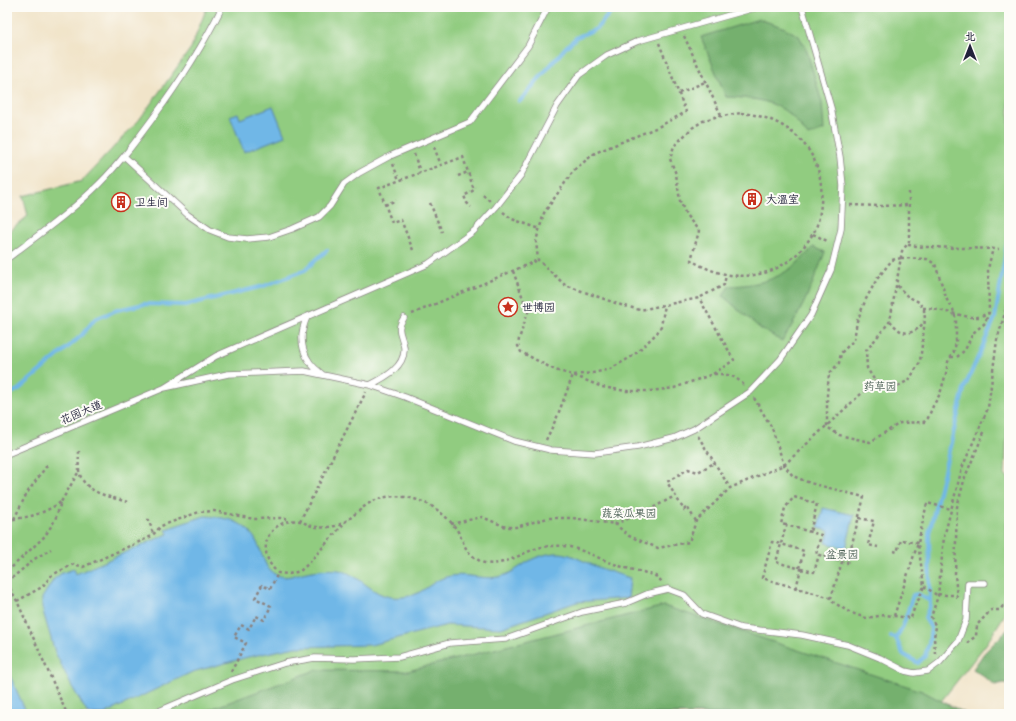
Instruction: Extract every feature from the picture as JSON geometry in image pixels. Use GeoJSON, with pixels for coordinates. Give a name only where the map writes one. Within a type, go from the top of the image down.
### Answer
{"type":"FeatureCollection","features":[{"type":"Feature","properties":{"kind":"lane"},"geometry":{"type":"LineString","coordinates":[[7,259],[46,230],[99,184],[124,156],[176,87],[214,24],[222,7]]}},
{"type":"Feature","properties":{"kind":"lane"},"geometry":{"type":"LineString","coordinates":[[124,156],[188,215],[210,230],[228,237],[247,239],[269,237],[292,229],[319,217],[330,206],[344,184],[359,173],[390,156],[470,122],[528,46],[548,7]]}},
{"type":"Feature","properties":{"kind":"lane"},"geometry":{"type":"LineString","coordinates":[[164,388],[216,356],[428,264],[474,231],[496,207],[520,175],[557,106],[579,75],[608,55],[638,41],[656,35],[758,7]]}},
{"type":"Feature","properties":{"kind":"lane"},"geometry":{"type":"LineString","coordinates":[[164,388],[228,374],[304,371],[370,385],[406,397],[514,441],[551,450],[595,453],[638,447],[674,438],[694,429],[750,392],[780,360],[811,315],[831,270],[841,229],[843,204],[840,157],[831,108],[802,7]]}},
{"type":"Feature","properties":{"kind":"lane"},"geometry":{"type":"LineString","coordinates":[[307,317],[302,331],[302,346],[304,353],[312,366],[324,376]]}},
{"type":"Feature","properties":{"kind":"lane"},"geometry":{"type":"LineString","coordinates":[[370,385],[388,376],[398,365],[403,356],[404,348],[399,324],[404,318]]}},
{"type":"Feature","properties":{"kind":"lane","name":"花园大道"},"geometry":{"type":"LineString","coordinates":[[7,454],[164,388]]}},
{"type":"Feature","properties":{"kind":"lane"},"geometry":{"type":"LineString","coordinates":[[152,714],[232,680],[285,663],[315,658],[354,659],[399,657],[450,643],[506,639],[582,612],[626,603],[647,594],[668,590],[684,595],[702,614],[741,628],[802,635],[848,645],[880,658],[905,671],[914,673],[928,671],[954,646],[966,620],[968,583],[985,583]]}},
{"type":"Feature","properties":{"kind":"path"},"geometry":{"type":"LineString","coordinates":[[681,29],[721,115]]}},
{"type":"Feature","properties":{"kind":"path"},"geometry":{"type":"LineString","coordinates":[[656,35],[686,112],[658,127],[595,153],[574,170],[544,213],[536,241],[538,260],[565,285],[621,305],[640,310],[699,298],[724,285],[726,275]]}},
{"type":"Feature","properties":{"kind":"path"},"geometry":{"type":"LineString","coordinates":[[678,93],[706,82]]}},
{"type":"Feature","properties":{"kind":"path"},"geometry":{"type":"LineString","coordinates":[[741,113],[754,114],[766,117],[789,129],[807,147],[814,158],[821,183],[821,209],[813,234],[797,253],[776,268],[752,276],[726,275],[702,267],[691,260],[699,231],[686,215],[680,201],[676,174],[670,159],[674,146],[687,132],[703,121],[721,115],[741,113]]}},
{"type":"Feature","properties":{"kind":"path"},"geometry":{"type":"LineString","coordinates":[[431,138],[441,165]]}},
{"type":"Feature","properties":{"kind":"path"},"geometry":{"type":"LineString","coordinates":[[411,147],[420,172]]}},
{"type":"Feature","properties":{"kind":"path"},"geometry":{"type":"LineString","coordinates":[[390,156],[399,180]]}},
{"type":"Feature","properties":{"kind":"path"},"geometry":{"type":"LineString","coordinates":[[413,250],[401,220],[392,223],[379,188],[463,157],[474,190],[464,196],[467,203],[471,207]]}},
{"type":"Feature","properties":{"kind":"path"},"geometry":{"type":"LineString","coordinates":[[458,176],[468,172]]}},
{"type":"Feature","properties":{"kind":"path"},"geometry":{"type":"LineString","coordinates":[[896,284],[907,296],[919,302],[923,308],[925,319],[920,362],[909,380],[898,386],[886,386],[875,380],[867,368],[866,350],[890,321],[896,284],[902,251],[909,242],[909,192]]}},
{"type":"Feature","properties":{"kind":"path"},"geometry":{"type":"LineString","coordinates":[[483,195],[496,207],[512,218],[540,229]]}},
{"type":"Feature","properties":{"kind":"path"},"geometry":{"type":"LineString","coordinates":[[385,205],[396,200]]}},
{"type":"Feature","properties":{"kind":"path"},"geometry":{"type":"LineString","coordinates":[[430,203],[442,232]]}},
{"type":"Feature","properties":{"kind":"path"},"geometry":{"type":"LineString","coordinates":[[843,204],[880,206],[909,205]]}},
{"type":"Feature","properties":{"kind":"path"},"geometry":{"type":"LineString","coordinates":[[813,234],[837,246]]}},
{"type":"Feature","properties":{"kind":"path"},"geometry":{"type":"LineString","coordinates":[[907,244],[925,247],[999,248]]}},
{"type":"Feature","properties":{"kind":"path"},"geometry":{"type":"LineString","coordinates":[[951,357],[957,357],[965,350],[973,333],[985,323],[989,312],[988,269],[993,248]]}},
{"type":"Feature","properties":{"kind":"path"},"geometry":{"type":"LineString","coordinates":[[901,258],[927,259],[935,264],[947,300],[953,309],[956,320],[956,343],[953,355],[949,359],[947,365],[940,394],[928,418],[924,422],[900,423],[870,442],[839,435],[827,427],[827,395],[829,374],[839,363],[841,353],[854,340],[857,321],[866,299],[877,279],[892,260],[901,258]]}},
{"type":"Feature","properties":{"kind":"path"},"geometry":{"type":"LineString","coordinates":[[404,318],[538,260]]}},
{"type":"Feature","properties":{"kind":"path"},"geometry":{"type":"LineString","coordinates":[[513,271],[528,312],[519,339],[518,346],[521,352],[556,370],[573,375],[602,387],[626,391],[650,391],[674,388],[713,374],[734,360],[699,298]]}},
{"type":"Feature","properties":{"kind":"path"},"geometry":{"type":"LineString","coordinates":[[937,664],[934,637],[936,627],[931,617],[938,595],[944,537],[962,468],[988,408],[997,340],[1005,312],[1009,287]]}},
{"type":"Feature","properties":{"kind":"path"},"geometry":{"type":"LineString","coordinates":[[573,375],[593,373],[610,368],[633,356],[657,333],[661,326],[665,305]]}},
{"type":"Feature","properties":{"kind":"path"},"geometry":{"type":"LineString","coordinates":[[923,308],[969,317],[979,317],[989,312]]}},
{"type":"Feature","properties":{"kind":"path"},"geometry":{"type":"LineString","coordinates":[[890,321],[900,331],[910,332],[920,328],[925,319]]}},
{"type":"Feature","properties":{"kind":"path"},"geometry":{"type":"LineString","coordinates":[[713,374],[726,374],[737,378],[750,392],[772,428],[784,466],[793,476],[810,483],[864,497],[847,563],[816,554],[821,535],[810,532],[786,525],[781,524],[785,508],[794,497],[817,504],[810,532]]}},
{"type":"Feature","properties":{"kind":"path"},"geometry":{"type":"LineString","coordinates":[[542,448],[557,417],[573,375]]}},
{"type":"Feature","properties":{"kind":"path"},"geometry":{"type":"LineString","coordinates":[[615,524],[629,536],[658,548],[689,542],[696,521],[730,488],[784,466],[875,380]]}},
{"type":"Feature","properties":{"kind":"path"},"geometry":{"type":"LineString","coordinates":[[300,521],[370,385]]}},
{"type":"Feature","properties":{"kind":"path"},"geometry":{"type":"LineString","coordinates":[[694,429],[730,488]]}},
{"type":"Feature","properties":{"kind":"path"},"geometry":{"type":"LineString","coordinates":[[958,601],[955,574],[957,507],[965,477],[985,430]]}},
{"type":"Feature","properties":{"kind":"path"},"geometry":{"type":"LineString","coordinates":[[79,451],[79,471],[82,479],[89,487],[99,493],[127,502]]}},
{"type":"Feature","properties":{"kind":"path"},"geometry":{"type":"LineString","coordinates":[[696,521],[687,507],[684,510],[667,482],[688,470],[698,472],[714,463]]}},
{"type":"Feature","properties":{"kind":"path"},"geometry":{"type":"LineString","coordinates":[[14,519],[26,493],[48,464]]}},
{"type":"Feature","properties":{"kind":"path"},"geometry":{"type":"LineString","coordinates":[[7,571],[44,536],[55,520],[61,502],[79,471]]}},
{"type":"Feature","properties":{"kind":"path"},"geometry":{"type":"LineString","coordinates":[[347,520],[300,571],[290,574],[278,573],[269,562],[266,549],[267,542],[274,529],[286,522],[300,521],[316,527],[325,528],[337,526],[366,505],[380,498],[398,496],[416,499],[433,507],[445,516],[457,531],[465,549],[472,556],[483,563],[496,564],[540,548],[569,546],[618,566],[657,576],[668,590]]}},
{"type":"Feature","properties":{"kind":"path"},"geometry":{"type":"LineString","coordinates":[[451,524],[482,517],[506,527],[516,527],[548,518],[572,518],[615,524],[645,512],[675,496]]}},
{"type":"Feature","properties":{"kind":"path"},"geometry":{"type":"LineString","coordinates":[[7,520],[33,516],[61,502]]}},
{"type":"Feature","properties":{"kind":"path"},"geometry":{"type":"LineString","coordinates":[[894,616],[918,543],[927,503],[951,509]]}},
{"type":"Feature","properties":{"kind":"path"},"geometry":{"type":"LineString","coordinates":[[17,601],[42,587],[52,575],[74,564],[84,567],[152,536],[161,526],[200,512],[214,511],[254,519],[280,518],[293,521]]}},
{"type":"Feature","properties":{"kind":"path"},"geometry":{"type":"LineString","coordinates":[[859,518],[874,521],[868,545],[878,547]]}},
{"type":"Feature","properties":{"kind":"path"},"geometry":{"type":"LineString","coordinates":[[146,520],[149,520],[154,534]]}},
{"type":"Feature","properties":{"kind":"path"},"geometry":{"type":"LineString","coordinates":[[786,525],[776,562],[814,572],[819,555]]}},
{"type":"Feature","properties":{"kind":"path"},"geometry":{"type":"LineString","coordinates":[[894,551],[897,552],[901,540],[918,543]]}},
{"type":"Feature","properties":{"kind":"path"},"geometry":{"type":"LineString","coordinates":[[796,588],[804,551],[772,542],[762,578],[796,588],[831,598],[833,602],[849,612],[866,618],[885,615],[911,618],[924,586],[918,543]]}},
{"type":"Feature","properties":{"kind":"path"},"geometry":{"type":"LineString","coordinates":[[51,549],[36,558],[7,583],[17,601],[67,714]]}},
{"type":"Feature","properties":{"kind":"path"},"geometry":{"type":"LineString","coordinates":[[831,598],[842,562]]}},
{"type":"Feature","properties":{"kind":"path"},"geometry":{"type":"LineString","coordinates":[[231,671],[246,643],[234,637],[241,625],[249,629],[256,616],[264,620],[271,606],[255,598],[262,585],[270,589],[278,573]]}},
{"type":"Feature","properties":{"kind":"path"},"geometry":{"type":"LineString","coordinates":[[924,586],[938,595],[957,594]]}},
{"type":"Feature","properties":{"kind":"path"},"geometry":{"type":"LineString","coordinates":[[954,646],[962,646],[976,636],[977,624],[991,610],[1000,610],[1003,606],[1009,610]]}},
{"type":"Feature","properties":{"kind":"green space","name":"世博园"},"geometry":{"type":"Polygon","coordinates":[[[207,7],[1009,7],[1009,382],[1005,474],[1009,479],[1009,509],[1006,531],[1009,551],[1009,604],[1008,609],[987,643],[931,714],[7,714],[7,233],[28,216],[23,196],[82,181],[139,120],[191,48],[207,7]]]}},
{"type":"Feature","properties":{"kind":"green space"},"geometry":{"type":"Polygon","coordinates":[[[759,19],[785,28],[799,36],[807,51],[822,103],[824,130],[808,136],[791,116],[777,106],[760,100],[726,97],[701,37],[759,19]]]}},
{"type":"Feature","properties":{"kind":"green space"},"geometry":{"type":"Polygon","coordinates":[[[813,247],[825,252],[801,309],[782,341],[761,329],[723,296],[729,286],[754,284],[776,277],[795,265],[813,247]]]}},
{"type":"Feature","properties":{"kind":"green space"},"geometry":{"type":"Polygon","coordinates":[[[664,606],[922,691],[967,714],[197,714],[316,670],[408,671],[664,606]]]}},
{"type":"Feature","properties":{"kind":"green space"},"geometry":{"type":"Polygon","coordinates":[[[1009,628],[1009,684],[1004,683],[995,685],[973,669],[984,653],[1009,628]]]}},
{"type":"Feature","properties":{"kind":"water"},"geometry":{"type":"Polygon","coordinates":[[[273,106],[285,136],[244,152],[230,116],[238,113],[240,119],[273,106]]]}},
{"type":"Feature","properties":{"kind":"water"},"geometry":{"type":"Polygon","coordinates":[[[823,508],[854,515],[846,548],[826,543],[829,531],[818,528],[823,508]]]}},
{"type":"Feature","properties":{"kind":"water"},"geometry":{"type":"Polygon","coordinates":[[[205,516],[224,518],[246,528],[257,542],[264,561],[269,569],[277,575],[286,577],[321,570],[339,570],[356,577],[378,593],[385,596],[401,597],[418,593],[438,580],[446,577],[459,575],[492,578],[503,576],[535,558],[553,553],[560,553],[573,556],[599,568],[630,578],[628,598],[577,602],[501,628],[447,625],[371,645],[296,647],[248,657],[192,672],[104,714],[88,714],[71,685],[55,652],[42,608],[42,598],[54,579],[62,573],[74,569],[76,574],[168,534],[166,529],[205,516]]]}},
{"type":"Feature","properties":{"kind":"water"},"geometry":{"type":"Polygon","coordinates":[[[7,669],[27,714],[7,714],[7,669]]]}},
{"type":"Feature","properties":{"kind":"waterway"},"geometry":{"type":"LineString","coordinates":[[520,101],[566,47],[577,37],[596,29],[615,7]]}},
{"type":"Feature","properties":{"kind":"waterway"},"geometry":{"type":"LineString","coordinates":[[896,638],[903,654],[918,663],[925,656],[931,628],[925,618],[930,605],[929,533],[964,389],[995,318],[1009,232]]}},
{"type":"Feature","properties":{"kind":"waterway"},"geometry":{"type":"LineString","coordinates":[[7,395],[18,390],[81,336],[95,319],[117,310],[144,304],[186,305],[264,286],[305,270],[327,250]]}},
{"type":"Feature","properties":{"kind":"waterway"},"geometry":{"type":"LineString","coordinates":[[891,637],[896,638],[903,626],[913,595],[918,594],[930,601]]}},
{"type":"Feature","properties":{"kind":"place","name":"大温室"},"geometry":{"type":"Point","coordinates":[752,199]}},
{"type":"Feature","properties":{"kind":"place","name":"卫生间"},"geometry":{"type":"Point","coordinates":[121,202]}},
{"type":"Feature","properties":{"kind":"place","name":"世博园"},"geometry":{"type":"Point","coordinates":[508,307]}},
{"type":"Feature","properties":{"kind":"park label","name":"药草园"},"geometry":{"type":"Point","coordinates":[880,386]}},
{"type":"Feature","properties":{"kind":"park label","name":"蔬菜瓜果园"},"geometry":{"type":"Point","coordinates":[629,513]}},
{"type":"Feature","properties":{"kind":"park label","name":"盆景园"},"geometry":{"type":"Point","coordinates":[842,554]}}]}
